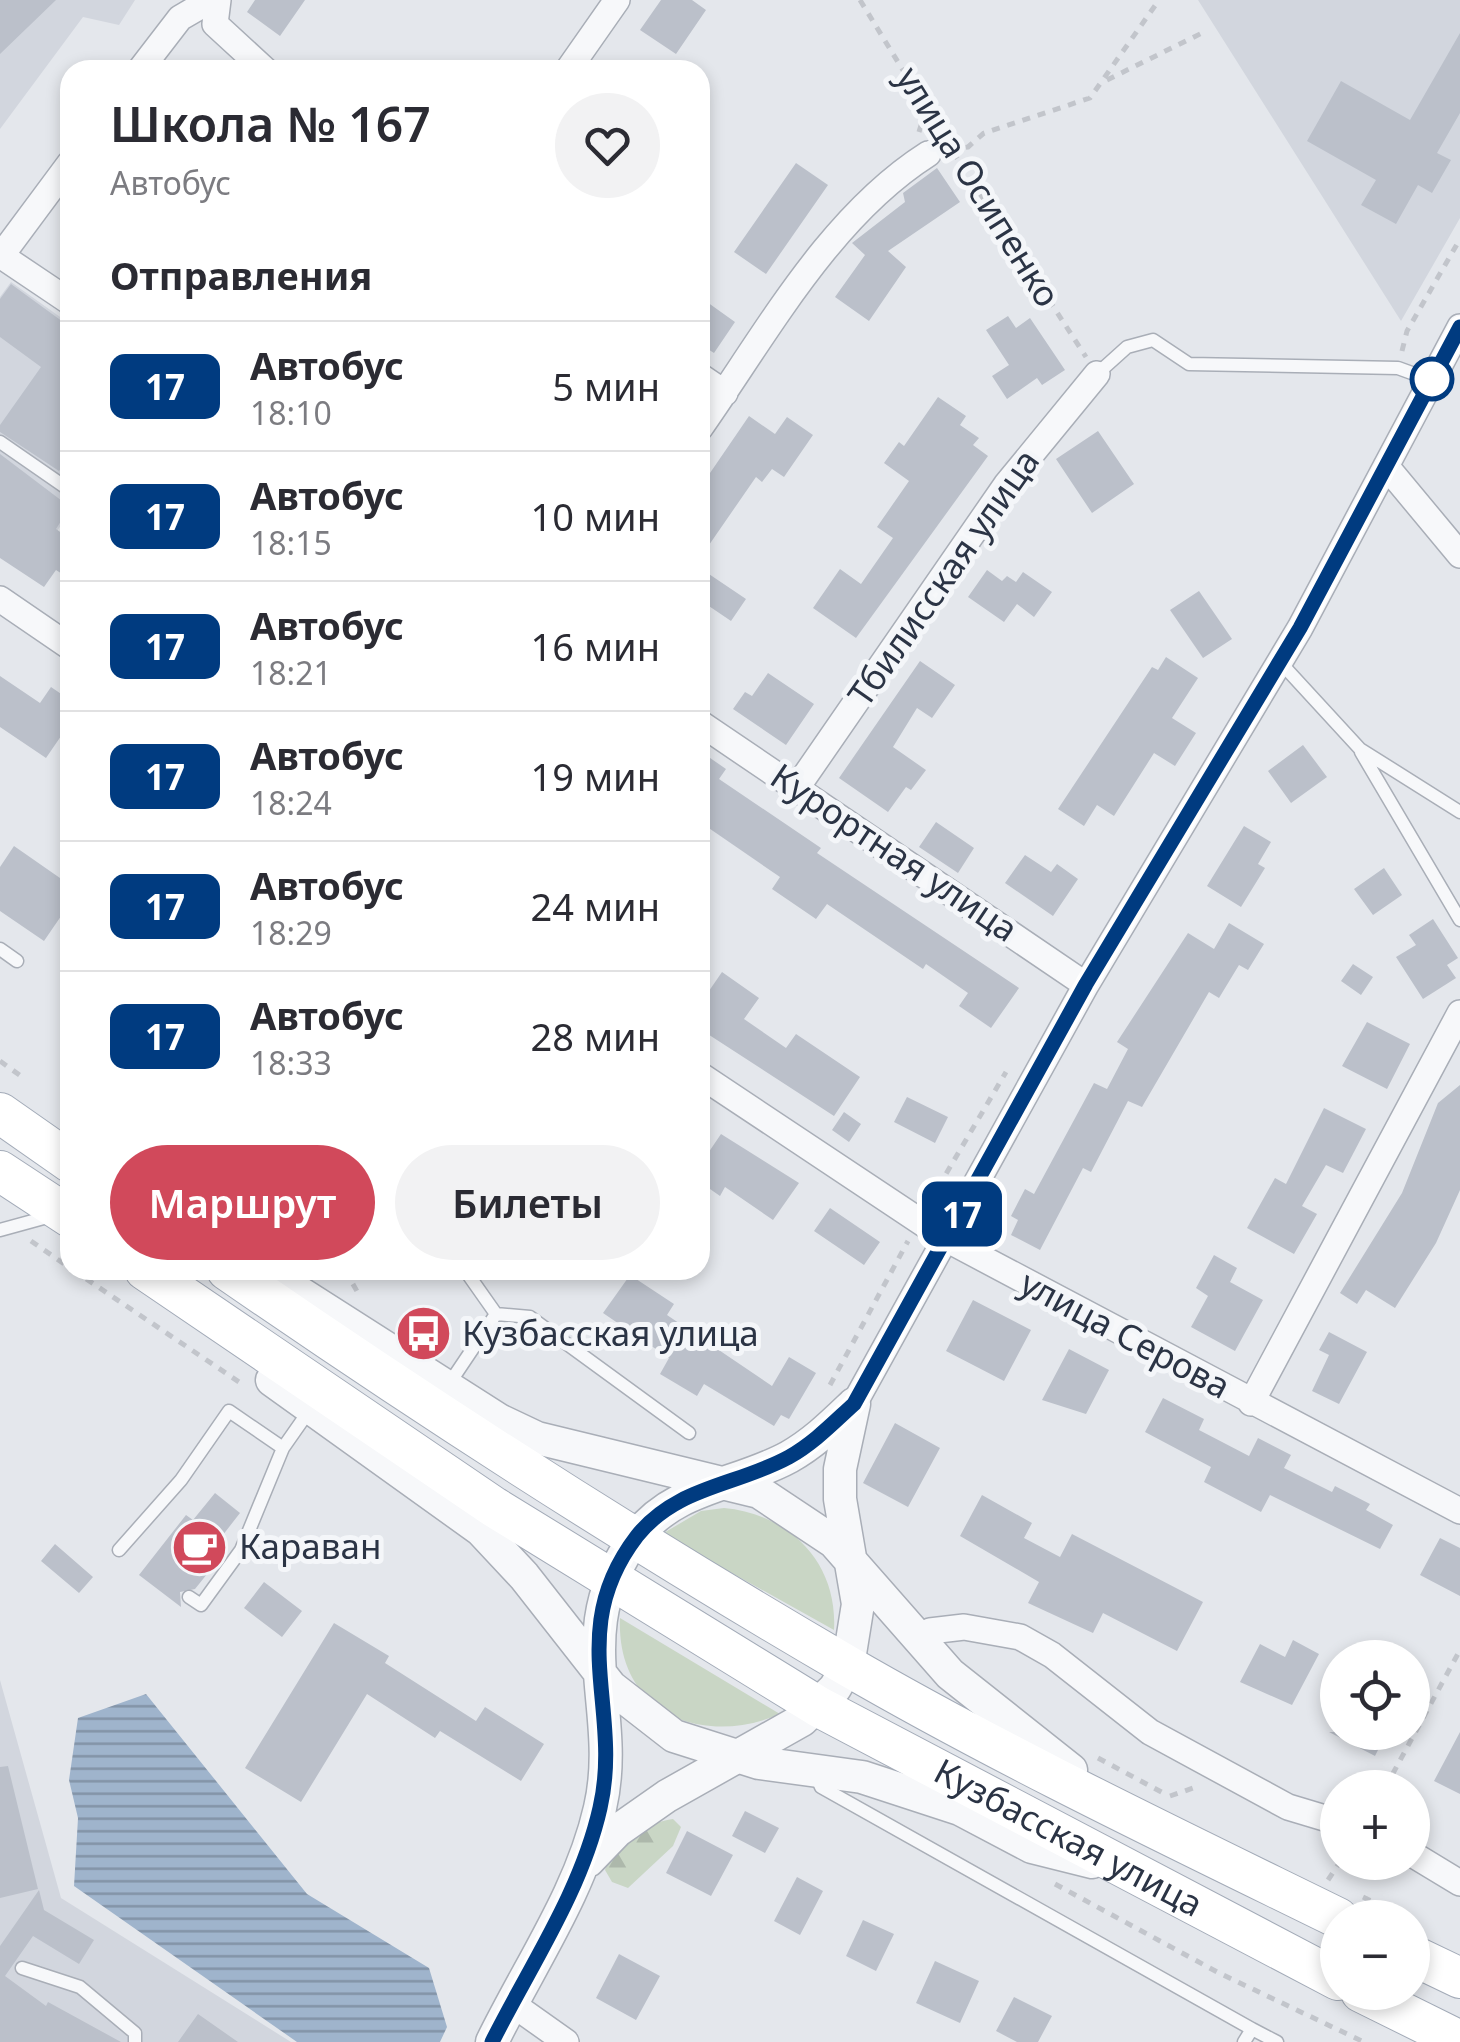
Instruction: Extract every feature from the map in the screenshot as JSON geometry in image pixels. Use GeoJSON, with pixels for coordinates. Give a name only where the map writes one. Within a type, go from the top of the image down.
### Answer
{"type":"FeatureCollection","features":[{"type":"Feature","properties":{"kind":"main road"},"geometry":{"type":"LineString","coordinates":[[0,1113],[60,1155]]}},
{"type":"Feature","properties":{"kind":"main road"},"geometry":{"type":"LineString","coordinates":[[0,1170],[60,1211]]}},
{"type":"Feature","properties":{"kind":"main road","name":"Кузбасская улица"},"geometry":{"type":"LineString","coordinates":[[158,1280],[327,1408],[611,1583],[819,1706],[1320,1971]]}},
{"type":"Feature","properties":{"kind":"main road","name":"Кузбасская улица"},"geometry":{"type":"LineString","coordinates":[[241,1280],[354,1358],[848,1666],[1153,1826],[1333,1899]]}},
{"type":"Feature","properties":{"kind":"main road"},"geometry":{"type":"LineString","coordinates":[[1430,1964],[1460,1978]]}},
{"type":"Feature","properties":{"kind":"main road"},"geometry":{"type":"LineString","coordinates":[[1397,2010],[1460,2041]]}},
{"type":"Feature","properties":{"kind":"street"},"geometry":{"type":"LineString","coordinates":[[575,60],[617,0]]}},
{"type":"Feature","properties":{"kind":"street"},"geometry":{"type":"LineString","coordinates":[[148,60],[180,18],[215,8],[257,60]]}},
{"type":"Feature","properties":{"kind":"street"},"geometry":{"type":"LineString","coordinates":[[710,413],[821,256],[892,177],[940,152]]}},
{"type":"Feature","properties":{"kind":"street"},"geometry":{"type":"LineString","coordinates":[[60,176],[1,256],[60,295]]}},
{"type":"Feature","properties":{"kind":"street"},"geometry":{"type":"LineString","coordinates":[[492,2042],[584,1864],[602,1804],[605,1765],[598,1622],[611,1583],[637,1537],[660,1511],[691,1492],[788,1458],[817,1439],[840,1398],[948,1240],[1086,984],[1280,662],[1460,327]]}},
{"type":"Feature","properties":{"kind":"street","name":"Тбилисская улица"},"geometry":{"type":"LineString","coordinates":[[798,786],[1006,484],[1097,374]]}},
{"type":"Feature","properties":{"kind":"street"},"geometry":{"type":"LineString","coordinates":[[710,383],[724,393]]}},
{"type":"Feature","properties":{"kind":"street"},"geometry":{"type":"LineString","coordinates":[[1386,466],[1460,555]]}},
{"type":"Feature","properties":{"kind":"street"},"geometry":{"type":"LineString","coordinates":[[0,598],[60,640]]}},
{"type":"Feature","properties":{"kind":"street","name":"Курортная улица"},"geometry":{"type":"LineString","coordinates":[[710,729],[1086,984]]}},
{"type":"Feature","properties":{"kind":"street"},"geometry":{"type":"LineString","coordinates":[[1252,1402],[1460,1013]]}},
{"type":"Feature","properties":{"kind":"street","name":"улица Серова"},"geometry":{"type":"LineString","coordinates":[[710,1082],[948,1240],[1460,1511]]}},
{"type":"Feature","properties":{"kind":"street"},"geometry":{"type":"LineString","coordinates":[[134,1280],[147,1292],[327,1408],[480,1530],[626,1701],[674,1736],[736,1758],[862,1776],[960,1809],[1032,1846],[1125,1870]]}},
{"type":"Feature","properties":{"kind":"street"},"geometry":{"type":"LineString","coordinates":[[281,1280],[447,1387],[537,1438],[759,1492],[792,1511],[834,1542],[950,1674],[1020,1734],[1153,1826]]}},
{"type":"Feature","properties":{"kind":"street"},"geometry":{"type":"LineString","coordinates":[[584,1864],[629,1822],[783,1733],[819,1706],[848,1666],[858,1604],[840,1484],[844,1438],[840,1398]]}},
{"type":"Feature","properties":{"kind":"street"},"geometry":{"type":"LineString","coordinates":[[918,1639],[930,1630],[964,1627],[1020,1637],[1052,1655],[1150,1732],[1288,1808],[1320,1817]]}},
{"type":"Feature","properties":{"kind":"street"},"geometry":{"type":"LineString","coordinates":[[1430,1865],[1460,1883]]}},
{"type":"Feature","properties":{"kind":"street"},"geometry":{"type":"LineString","coordinates":[[511,2003],[566,2042]]}},
{"type":"Feature","properties":{"kind":"lane"},"geometry":{"type":"LineString","coordinates":[[1097,374],[1127,347],[1153,340],[1190,364],[1398,368],[1431,380]]}},
{"type":"Feature","properties":{"kind":"lane"},"geometry":{"type":"LineString","coordinates":[[0,442],[60,483]]}},
{"type":"Feature","properties":{"kind":"lane"},"geometry":{"type":"LineString","coordinates":[[1280,662],[1360,749],[1460,920]]}},
{"type":"Feature","properties":{"kind":"lane"},"geometry":{"type":"LineString","coordinates":[[1360,749],[1460,812]]}},
{"type":"Feature","properties":{"kind":"lane"},"geometry":{"type":"LineString","coordinates":[[0,949],[17,961]]}},
{"type":"Feature","properties":{"kind":"lane"},"geometry":{"type":"LineString","coordinates":[[4,1228],[60,1218]]}},
{"type":"Feature","properties":{"kind":"lane"},"geometry":{"type":"LineString","coordinates":[[471,1280],[496,1314],[530,1318],[689,1433]]}},
{"type":"Feature","properties":{"kind":"lane"},"geometry":{"type":"LineString","coordinates":[[447,1387],[496,1314]]}},
{"type":"Feature","properties":{"kind":"lane"},"geometry":{"type":"LineString","coordinates":[[189,1597],[201,1605],[241,1550],[283,1448],[327,1408]]}},
{"type":"Feature","properties":{"kind":"lane"},"geometry":{"type":"LineString","coordinates":[[119,1550],[181,1480],[228,1411],[283,1448]]}},
{"type":"Feature","properties":{"kind":"lane"},"geometry":{"type":"LineString","coordinates":[[815,1772],[820,1787],[1277,2042]]}},
{"type":"Feature","properties":{"kind":"lane"},"geometry":{"type":"LineString","coordinates":[[22,1968],[80,1988],[136,2033],[135,2042]]}},
{"type":"Feature","properties":{"kind":"lane"},"geometry":{"type":"LineString","coordinates":[[1244,2042],[1252,2029]]}},
{"type":"Feature","properties":{"kind":"path","name":"улица Осипенко"},"geometry":{"type":"LineString","coordinates":[[860,0],[940,152],[1097,374]]}},
{"type":"Feature","properties":{"kind":"path"},"geometry":{"type":"LineString","coordinates":[[1104,82],[1160,0]]}},
{"type":"Feature","properties":{"kind":"path"},"geometry":{"type":"LineString","coordinates":[[940,152],[968,147],[984,132],[1078,104],[1104,82],[1204,32]]}},
{"type":"Feature","properties":{"kind":"path"},"geometry":{"type":"LineString","coordinates":[[1398,368],[1407,331],[1460,239]]}},
{"type":"Feature","properties":{"kind":"path"},"geometry":{"type":"LineString","coordinates":[[840,1398],[919,1221],[1016,1056]]}},
{"type":"Feature","properties":{"kind":"path"},"geometry":{"type":"LineString","coordinates":[[0,1061],[25,1079]]}},
{"type":"Feature","properties":{"kind":"path"},"geometry":{"type":"LineString","coordinates":[[4,1228],[60,1262]]}},
{"type":"Feature","properties":{"kind":"path"},"geometry":{"type":"LineString","coordinates":[[88,1280],[252,1391]]}},
{"type":"Feature","properties":{"kind":"path"},"geometry":{"type":"LineString","coordinates":[[350,1280],[363,1304]]}},
{"type":"Feature","properties":{"kind":"path"},"geometry":{"type":"LineString","coordinates":[[1396,1770],[1460,1650]]}},
{"type":"Feature","properties":{"kind":"path"},"geometry":{"type":"LineString","coordinates":[[1050,1882],[1219,1972],[1364,2042]]}},
{"type":"Feature","properties":{"kind":"shaded area"},"geometry":{"type":"Polygon","coordinates":[[[0,0],[135,0],[119,25],[83,17],[0,129],[0,0]]]}},
{"type":"Feature","properties":{"kind":"shaded area"},"geometry":{"type":"Polygon","coordinates":[[[1198,0],[1460,0],[1460,218],[1401,321],[1198,0]]]}},
{"type":"Feature","properties":{"kind":"shaded area"},"geometry":{"type":"Polygon","coordinates":[[[11,282],[60,317],[60,527],[51,540],[0,542],[0,297],[11,282]]]}},
{"type":"Feature","properties":{"kind":"shaded area"},"geometry":{"type":"Polygon","coordinates":[[[0,1680],[61,1898],[291,2042],[0,2042],[0,1680]]]}},
{"type":"Feature","properties":{"kind":"green space"},"geometry":{"type":"Polygon","coordinates":[[[724,1508],[770,1520],[805,1546],[828,1584],[834,1630],[662,1534],[701,1511],[724,1508]]]}},
{"type":"Feature","properties":{"kind":"green space"},"geometry":{"type":"Polygon","coordinates":[[[620,1618],[780,1714],[721,1727],[669,1714],[648,1699],[632,1677],[622,1651],[620,1618]]]}},
{"type":"Feature","properties":{"kind":"green space"},"geometry":{"type":"Polygon","coordinates":[[[673,1819],[681,1827],[673,1846],[628,1888],[612,1882],[605,1870],[615,1851],[642,1829],[673,1819]]]}},
{"type":"Feature","properties":{"kind":"water"},"geometry":{"type":"Polygon","coordinates":[[[146,1694],[307,1894],[429,1968],[447,2027],[440,2042],[297,2042],[74,1886],[78,1818],[69,1780],[78,1718],[146,1694]]]}},
{"type":"Feature","properties":{"kind":"building"},"geometry":{"type":"Polygon","coordinates":[[[0,0],[56,0],[0,54],[0,0]]]}},
{"type":"Feature","properties":{"kind":"building"},"geometry":{"type":"Polygon","coordinates":[[[255,0],[305,0],[280,36],[247,12],[255,0]]]}},
{"type":"Feature","properties":{"kind":"building"},"geometry":{"type":"Polygon","coordinates":[[[661,0],[692,0],[706,10],[676,54],[640,30],[661,0]]]}},
{"type":"Feature","properties":{"kind":"building"},"geometry":{"type":"Polygon","coordinates":[[[1460,33],[1460,113],[1437,153],[1451,160],[1432,193],[1418,185],[1396,224],[1361,205],[1376,180],[1307,141],[1341,81],[1410,120],[1460,33]]]}},
{"type":"Feature","properties":{"kind":"building"},"geometry":{"type":"Polygon","coordinates":[[[796,163],[828,185],[766,274],[734,252],[796,163]]]}},
{"type":"Feature","properties":{"kind":"building"},"geometry":{"type":"Polygon","coordinates":[[[937,168],[960,202],[888,251],[906,267],[869,321],[835,297],[865,255],[852,243],[905,202],[903,193],[937,168]]]}},
{"type":"Feature","properties":{"kind":"building"},"geometry":{"type":"Polygon","coordinates":[[[11,284],[60,320],[59,471],[0,432],[0,425],[41,367],[0,337],[0,299],[11,284]]]}},
{"type":"Feature","properties":{"kind":"building"},"geometry":{"type":"Polygon","coordinates":[[[710,304],[735,322],[714,353],[710,350],[710,304]]]}},
{"type":"Feature","properties":{"kind":"building"},"geometry":{"type":"Polygon","coordinates":[[[1008,316],[1016,328],[1030,318],[1065,370],[1042,385],[1037,378],[1007,399],[992,376],[1009,365],[986,330],[1008,316]]]}},
{"type":"Feature","properties":{"kind":"building"},"geometry":{"type":"Polygon","coordinates":[[[938,397],[966,416],[960,425],[979,438],[973,445],[988,456],[856,638],[813,608],[840,569],[861,584],[893,538],[877,527],[909,481],[884,463],[899,442],[904,446],[938,397]]]}},
{"type":"Feature","properties":{"kind":"building"},"geometry":{"type":"Polygon","coordinates":[[[749,416],[775,434],[787,417],[813,435],[784,477],[772,469],[762,482],[756,477],[710,544],[710,473],[749,416]]]}},
{"type":"Feature","properties":{"kind":"building"},"geometry":{"type":"Polygon","coordinates":[[[1098,431],[1134,484],[1092,513],[1056,459],[1098,431]]]}},
{"type":"Feature","properties":{"kind":"building"},"geometry":{"type":"Polygon","coordinates":[[[0,454],[60,499],[60,523],[56,529],[60,532],[60,573],[56,570],[44,587],[0,558],[0,454]]]}},
{"type":"Feature","properties":{"kind":"building"},"geometry":{"type":"Polygon","coordinates":[[[987,570],[1002,581],[1007,576],[1016,582],[1023,572],[1052,592],[1034,617],[1017,604],[1004,622],[968,597],[987,570]]]}},
{"type":"Feature","properties":{"kind":"building"},"geometry":{"type":"Polygon","coordinates":[[[710,575],[746,599],[731,621],[710,607],[710,575]]]}},
{"type":"Feature","properties":{"kind":"building"},"geometry":{"type":"Polygon","coordinates":[[[1199,591],[1232,639],[1203,658],[1170,610],[1199,591]]]}},
{"type":"Feature","properties":{"kind":"building"},"geometry":{"type":"Polygon","coordinates":[[[1166,657],[1198,678],[1172,718],[1196,733],[1175,766],[1154,753],[1114,816],[1097,805],[1084,826],[1058,809],[1152,667],[1158,670],[1166,657]]]}},
{"type":"Feature","properties":{"kind":"building"},"geometry":{"type":"Polygon","coordinates":[[[920,661],[955,685],[932,718],[917,708],[893,747],[926,770],[911,790],[906,787],[888,812],[839,778],[920,661]]]}},
{"type":"Feature","properties":{"kind":"building"},"geometry":{"type":"Polygon","coordinates":[[[768,673],[814,704],[786,745],[733,709],[745,692],[752,696],[768,673]]]}},
{"type":"Feature","properties":{"kind":"building"},"geometry":{"type":"Polygon","coordinates":[[[0,676],[40,703],[51,687],[60,693],[60,738],[46,758],[0,727],[0,676]]]}},
{"type":"Feature","properties":{"kind":"building"},"geometry":{"type":"Polygon","coordinates":[[[1303,745],[1327,777],[1291,803],[1268,771],[1303,745]]]}},
{"type":"Feature","properties":{"kind":"building"},"geometry":{"type":"Polygon","coordinates":[[[710,758],[726,769],[719,779],[821,848],[817,853],[1019,988],[991,1028],[959,1006],[968,993],[926,964],[923,969],[827,904],[816,919],[772,889],[780,877],[710,829],[710,758]]]}},
{"type":"Feature","properties":{"kind":"building"},"geometry":{"type":"Polygon","coordinates":[[[936,822],[974,848],[958,873],[919,847],[936,822]]]}},
{"type":"Feature","properties":{"kind":"building"},"geometry":{"type":"Polygon","coordinates":[[[1244,826],[1271,842],[1258,864],[1265,868],[1241,907],[1207,886],[1244,826]]]}},
{"type":"Feature","properties":{"kind":"building"},"geometry":{"type":"Polygon","coordinates":[[[14,846],[60,878],[60,918],[44,941],[0,911],[0,867],[14,846]]]}},
{"type":"Feature","properties":{"kind":"building"},"geometry":{"type":"Polygon","coordinates":[[[1025,855],[1051,872],[1057,864],[1078,879],[1053,916],[1005,883],[1025,855]]]}},
{"type":"Feature","properties":{"kind":"building"},"geometry":{"type":"Polygon","coordinates":[[[1384,868],[1402,895],[1373,915],[1354,889],[1384,868]]]}},
{"type":"Feature","properties":{"kind":"building"},"geometry":{"type":"Polygon","coordinates":[[[1433,919],[1458,958],[1447,965],[1456,978],[1423,999],[1396,957],[1416,945],[1409,935],[1433,919]]]}},
{"type":"Feature","properties":{"kind":"building"},"geometry":{"type":"Polygon","coordinates":[[[1229,923],[1264,944],[1248,970],[1239,965],[1219,998],[1209,992],[1142,1107],[1128,1101],[1091,1172],[1083,1168],[1040,1250],[1011,1235],[1018,1220],[1011,1216],[1025,1189],[1034,1194],[1094,1083],[1107,1089],[1128,1049],[1117,1042],[1188,933],[1214,949],[1229,923]]]}},
{"type":"Feature","properties":{"kind":"building"},"geometry":{"type":"Polygon","coordinates":[[[1353,964],[1373,977],[1361,995],[1341,981],[1353,964]]]}},
{"type":"Feature","properties":{"kind":"building"},"geometry":{"type":"Polygon","coordinates":[[[722,972],[759,998],[744,1019],[786,1048],[796,1034],[860,1077],[834,1116],[710,1035],[710,989],[722,972]]]}},
{"type":"Feature","properties":{"kind":"building"},"geometry":{"type":"Polygon","coordinates":[[[1367,1022],[1410,1044],[1387,1089],[1342,1066],[1367,1022]]]}},
{"type":"Feature","properties":{"kind":"building"},"geometry":{"type":"Polygon","coordinates":[[[1460,1085],[1460,1190],[1436,1243],[1395,1308],[1366,1290],[1357,1304],[1340,1293],[1402,1193],[1438,1103],[1460,1085]]]}},
{"type":"Feature","properties":{"kind":"building"},"geometry":{"type":"Polygon","coordinates":[[[907,1097],[948,1117],[935,1143],[894,1122],[907,1097]]]}},
{"type":"Feature","properties":{"kind":"building"},"geometry":{"type":"Polygon","coordinates":[[[1324,1108],[1366,1129],[1343,1173],[1326,1165],[1302,1206],[1317,1214],[1294,1254],[1247,1228],[1275,1178],[1286,1184],[1324,1108]]]}},
{"type":"Feature","properties":{"kind":"building"},"geometry":{"type":"Polygon","coordinates":[[[844,1112],[861,1124],[849,1142],[832,1130],[844,1112]]]}},
{"type":"Feature","properties":{"kind":"building"},"geometry":{"type":"Polygon","coordinates":[[[721,1134],[799,1183],[773,1220],[725,1187],[720,1196],[710,1189],[710,1150],[721,1134]]]}},
{"type":"Feature","properties":{"kind":"building"},"geometry":{"type":"Polygon","coordinates":[[[830,1208],[880,1242],[864,1265],[814,1231],[830,1208]]]}},
{"type":"Feature","properties":{"kind":"building"},"geometry":{"type":"Polygon","coordinates":[[[1214,1255],[1237,1268],[1230,1282],[1263,1300],[1235,1351],[1191,1327],[1208,1296],[1196,1288],[1214,1255]]]}},
{"type":"Feature","properties":{"kind":"building"},"geometry":{"type":"Polygon","coordinates":[[[626,1280],[638,1280],[674,1304],[667,1315],[772,1386],[789,1357],[816,1373],[789,1419],[781,1415],[774,1426],[704,1384],[697,1396],[660,1374],[669,1358],[603,1313],[626,1280]]]}},
{"type":"Feature","properties":{"kind":"building"},"geometry":{"type":"Polygon","coordinates":[[[973,1300],[1031,1330],[1004,1381],[946,1351],[973,1300]]]}},
{"type":"Feature","properties":{"kind":"building"},"geometry":{"type":"Polygon","coordinates":[[[1329,1332],[1367,1352],[1339,1404],[1312,1391],[1329,1355],[1319,1350],[1329,1332]]]}},
{"type":"Feature","properties":{"kind":"building"},"geometry":{"type":"Polygon","coordinates":[[[1069,1349],[1109,1370],[1086,1414],[1042,1400],[1069,1349]]]}},
{"type":"Feature","properties":{"kind":"building"},"geometry":{"type":"Polygon","coordinates":[[[1163,1398],[1204,1419],[1199,1430],[1249,1456],[1258,1438],[1291,1455],[1284,1468],[1332,1492],[1335,1486],[1370,1504],[1366,1510],[1393,1525],[1380,1549],[1270,1495],[1261,1512],[1204,1482],[1211,1467],[1145,1432],[1163,1398]]]}},
{"type":"Feature","properties":{"kind":"building"},"geometry":{"type":"Polygon","coordinates":[[[895,1423],[940,1448],[908,1507],[863,1483],[895,1423]]]}},
{"type":"Feature","properties":{"kind":"building"},"geometry":{"type":"Polygon","coordinates":[[[215,1493],[240,1513],[219,1540],[228,1548],[195,1589],[180,1592],[181,1607],[139,1575],[186,1515],[193,1520],[215,1493]]]}},
{"type":"Feature","properties":{"kind":"building"},"geometry":{"type":"Polygon","coordinates":[[[982,1495],[1032,1523],[1024,1538],[1060,1557],[1072,1534],[1203,1602],[1177,1651],[1103,1613],[1093,1633],[1028,1603],[1039,1582],[960,1536],[982,1495]]]}},
{"type":"Feature","properties":{"kind":"building"},"geometry":{"type":"Polygon","coordinates":[[[1440,1538],[1460,1548],[1460,1596],[1420,1575],[1440,1538]]]}},
{"type":"Feature","properties":{"kind":"building"},"geometry":{"type":"Polygon","coordinates":[[[55,1544],[93,1577],[79,1593],[41,1561],[55,1544]]]}},
{"type":"Feature","properties":{"kind":"building"},"geometry":{"type":"Polygon","coordinates":[[[264,1582],[302,1611],[282,1637],[244,1608],[264,1582]]]}},
{"type":"Feature","properties":{"kind":"building"},"geometry":{"type":"Polygon","coordinates":[[[334,1623],[389,1656],[385,1663],[476,1721],[485,1707],[544,1744],[521,1781],[440,1731],[435,1738],[367,1694],[301,1802],[245,1768],[334,1623]]]}},
{"type":"Feature","properties":{"kind":"building"},"geometry":{"type":"Polygon","coordinates":[[[1293,1640],[1319,1654],[1292,1705],[1240,1682],[1260,1644],[1285,1657],[1293,1640]]]}},
{"type":"Feature","properties":{"kind":"building"},"geometry":{"type":"Polygon","coordinates":[[[1460,1732],[1460,1794],[1434,1781],[1460,1732]]]}},
{"type":"Feature","properties":{"kind":"building"},"geometry":{"type":"Polygon","coordinates":[[[8,1766],[38,1889],[0,1898],[0,1767],[8,1766]]]}},
{"type":"Feature","properties":{"kind":"building"},"geometry":{"type":"Polygon","coordinates":[[[745,1811],[779,1828],[765,1853],[732,1836],[745,1811]]]}},
{"type":"Feature","properties":{"kind":"building"},"geometry":{"type":"Polygon","coordinates":[[[687,1831],[733,1855],[711,1896],[666,1873],[687,1831]]]}},
{"type":"Feature","properties":{"kind":"building"},"geometry":{"type":"Polygon","coordinates":[[[797,1877],[823,1891],[800,1935],[774,1921],[797,1877]]]}},
{"type":"Feature","properties":{"kind":"building"},"geometry":{"type":"Polygon","coordinates":[[[39,1890],[44,1910],[94,1940],[79,1964],[33,1936],[5,1976],[46,2006],[48,2002],[121,2042],[0,2042],[0,1946],[39,1890]]]}},
{"type":"Feature","properties":{"kind":"building"},"geometry":{"type":"Polygon","coordinates":[[[863,1920],[894,1934],[876,1971],[846,1956],[863,1920]]]}},
{"type":"Feature","properties":{"kind":"building"},"geometry":{"type":"Polygon","coordinates":[[[619,1954],[660,1976],[636,2020],[596,1998],[619,1954]]]}},
{"type":"Feature","properties":{"kind":"building"},"geometry":{"type":"Polygon","coordinates":[[[935,1961],[979,1981],[960,2023],[916,2003],[935,1961]]]}},
{"type":"Feature","properties":{"kind":"building"},"geometry":{"type":"Polygon","coordinates":[[[1014,1997],[1052,2016],[1038,2042],[1017,2042],[996,2031],[1014,1997]]]}},
{"type":"Feature","properties":{"kind":"building"},"geometry":{"type":"Polygon","coordinates":[[[198,2014],[238,2042],[178,2042],[198,2014]]]}},
{"type":"Feature","properties":{"kind":"bus line","name":"17"},"geometry":{"type":"LineString","coordinates":[[492,2042],[584,1864],[602,1804],[605,1765],[596,1648],[598,1622],[623,1560],[660,1511],[691,1492],[788,1458],[817,1439],[854,1404],[1086,984],[1300,628],[1460,327]]}},
{"type":"Feature","properties":{"kind":"place","name":"Кузбасская улица"},"geometry":{"type":"Point","coordinates":[423,1334]}},
{"type":"Feature","properties":{"kind":"place","name":"Караван"},"geometry":{"type":"Point","coordinates":[200,1547]}}]}
